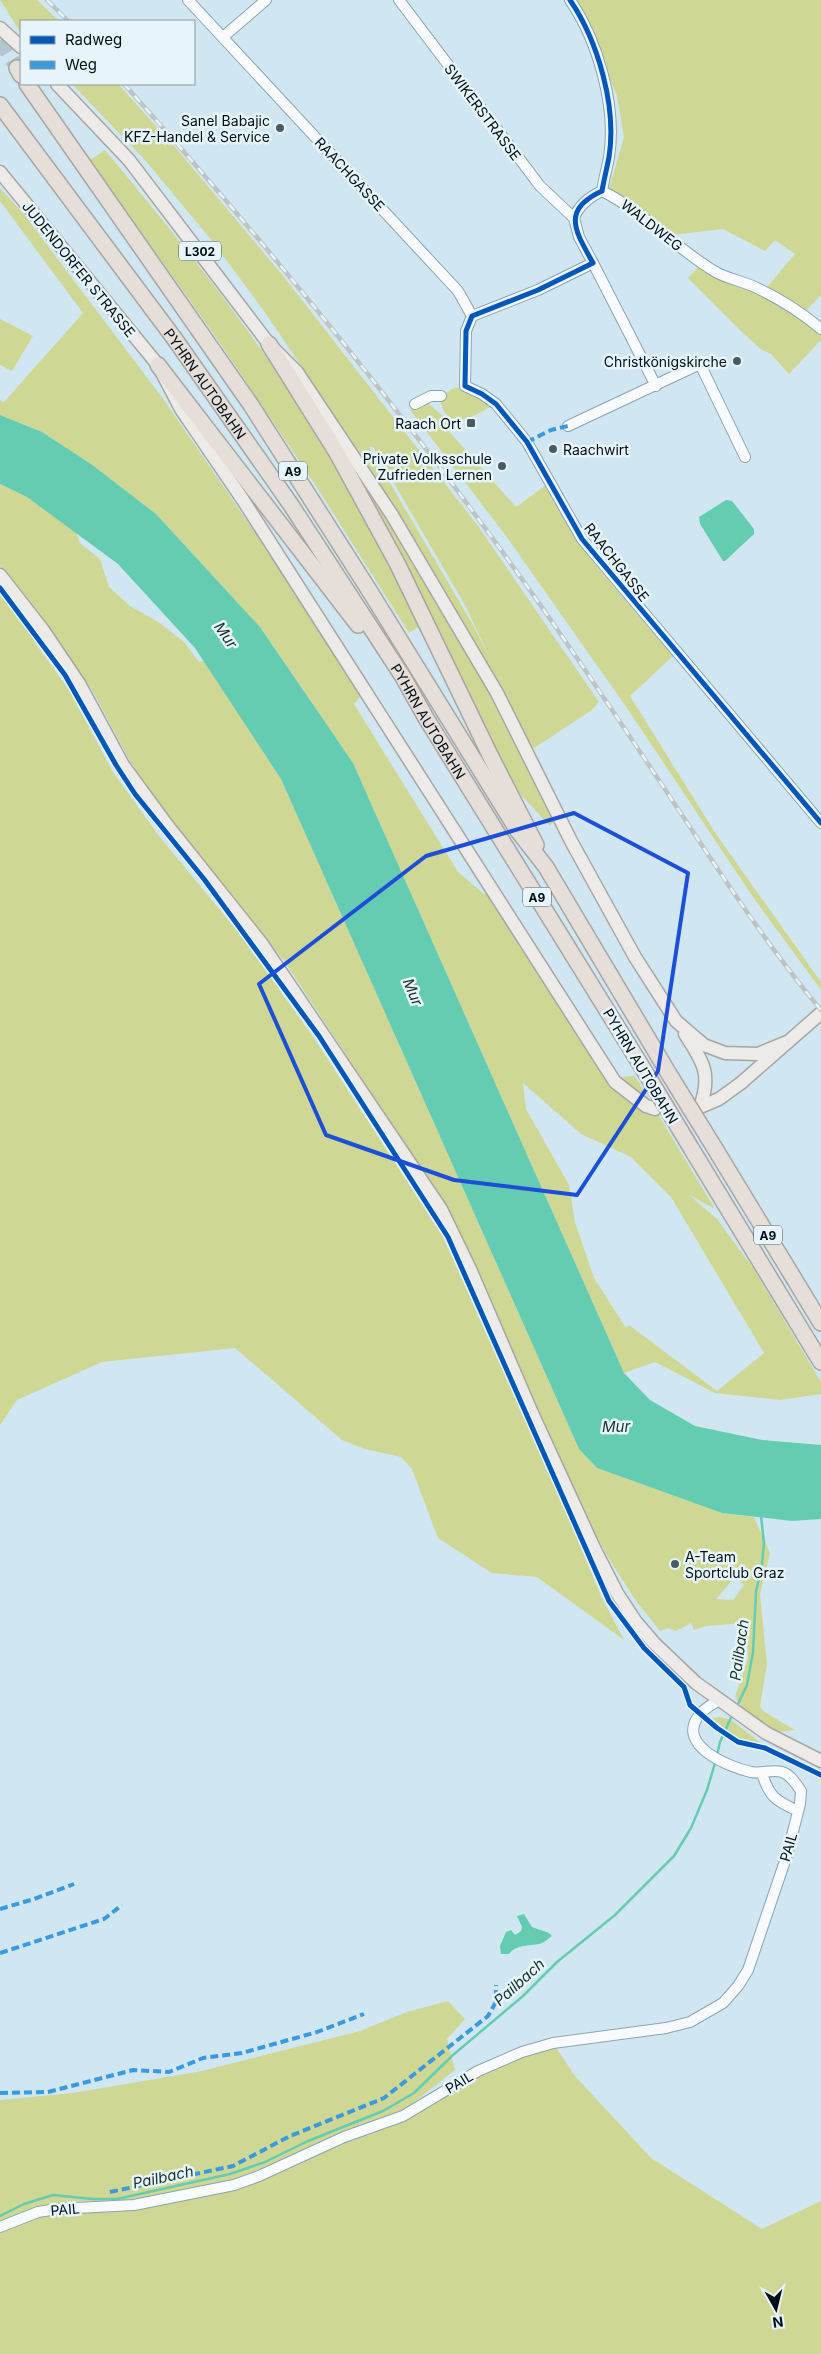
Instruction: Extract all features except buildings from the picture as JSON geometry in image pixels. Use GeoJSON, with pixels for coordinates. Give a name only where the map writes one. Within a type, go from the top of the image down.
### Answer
{"type":"FeatureCollection","features":[{"type":"Feature","properties":{"kind":"highway","name":"PYHRN AUTOBAHN"},"geometry":{"type":"LineString","coordinates":[[28,85],[251,405],[369,590],[518,831],[546,867],[669,1074],[821,1323]]}},
{"type":"Feature","properties":{"kind":"highway","name":"PYHRN AUTOBAHN"},"geometry":{"type":"LineString","coordinates":[[0,105],[174,338],[291,505],[403,676],[426,718],[647,1075],[821,1362]]}},
{"type":"Feature","properties":{"kind":"highway"},"geometry":{"type":"LineString","coordinates":[[269,344],[337,453],[397,563],[546,867]]}},
{"type":"Feature","properties":{"kind":"highway"},"geometry":{"type":"LineString","coordinates":[[158,365],[285,528],[426,718]]}},
{"type":"Feature","properties":{"kind":"main road"},"geometry":{"type":"LineString","coordinates":[[0,28],[20,46]]}},
{"type":"Feature","properties":{"kind":"main road","name":"L302"},"geometry":{"type":"LineString","coordinates":[[58,85],[129,160],[269,344],[297,372],[397,523],[497,693],[571,841],[634,957],[704,1065],[707,1084],[700,1107],[719,1099],[741,1083],[821,1013]]}},
{"type":"Feature","properties":{"kind":"main road","name":"JUDENDORFER STRASSE"},"geometry":{"type":"LineString","coordinates":[[0,172],[158,365],[181,409],[244,500],[614,1082],[646,1106],[655,1109]]}},
{"type":"Feature","properties":{"kind":"main road"},"geometry":{"type":"LineString","coordinates":[[0,575],[43,630],[80,685],[123,765],[167,825],[262,944],[441,1209],[470,1269],[572,1502],[617,1593],[636,1622],[654,1643],[696,1683],[766,1733],[821,1761]]}},
{"type":"Feature","properties":{"kind":"main road","name":"L302"},"geometry":{"type":"LineString","coordinates":[[676,1021],[704,1045],[725,1054],[758,1054],[787,1042]]}},
{"type":"Feature","properties":{"kind":"street","name":"RAACHGASSE"},"geometry":{"type":"LineString","coordinates":[[188,0],[458,291],[472,316],[466,331],[465,386],[482,394],[496,404],[527,442],[582,540],[821,823]]}},
{"type":"Feature","properties":{"kind":"street"},"geometry":{"type":"LineString","coordinates":[[223,37],[266,0]]}},
{"type":"Feature","properties":{"kind":"street","name":"SWIKERSTRASSE"},"geometry":{"type":"LineString","coordinates":[[399,0],[540,186],[574,218],[579,237],[656,386]]}},
{"type":"Feature","properties":{"kind":"street"},"geometry":{"type":"LineString","coordinates":[[570,0],[580,14],[602,72],[610,117],[610,156],[602,190],[591,196],[578,209],[574,218]]}},
{"type":"Feature","properties":{"kind":"street","name":"WALDWEG"},"geometry":{"type":"LineString","coordinates":[[602,190],[623,201],[682,249],[715,272],[756,288],[801,312],[821,329]]}},
{"type":"Feature","properties":{"kind":"street"},"geometry":{"type":"LineString","coordinates":[[472,316],[593,263]]}},
{"type":"Feature","properties":{"kind":"street"},"geometry":{"type":"LineString","coordinates":[[568,426],[700,364],[744,457]]}},
{"type":"Feature","properties":{"kind":"street"},"geometry":{"type":"LineString","coordinates":[[415,404],[431,396],[441,396]]}},
{"type":"Feature","properties":{"kind":"street","name":"PAIL"},"geometry":{"type":"LineString","coordinates":[[0,2227],[38,2212],[57,2208],[134,2205],[234,2185],[268,2172],[328,2144],[404,2116],[478,2071],[522,2052],[553,2043],[666,2028],[690,2022],[708,2014],[723,2003],[748,1970],[771,1904],[798,1811],[801,1791],[790,1776],[783,1772],[772,1771],[762,1773],[730,1765],[706,1752],[696,1737],[694,1724],[701,1713],[719,1700]]}},
{"type":"Feature","properties":{"kind":"street"},"geometry":{"type":"LineString","coordinates":[[762,1773],[765,1784],[775,1800],[798,1811]]}},
{"type":"Feature","properties":{"kind":"highlighted area"},"geometry":{"type":"Polygon","coordinates":[[[574,813],[688,873],[658,1071],[577,1195],[454,1180],[326,1135],[259,984],[426,856],[574,813]]]}},
{"type":"Feature","properties":{"kind":"shaded area"},"geometry":{"type":"Polygon","coordinates":[[[0,0],[37,0],[58,20],[20,20],[20,31],[0,0]]]}},
{"type":"Feature","properties":{"kind":"shaded area"},"geometry":{"type":"Polygon","coordinates":[[[574,0],[821,0],[821,295],[802,315],[821,332],[821,340],[789,374],[771,354],[762,350],[743,333],[688,278],[704,261],[719,271],[766,288],[795,254],[775,240],[765,251],[723,229],[673,235],[609,189],[624,137],[617,96],[592,36],[574,0]]]}},
{"type":"Feature","properties":{"kind":"shaded area"},"geometry":{"type":"Polygon","coordinates":[[[73,85],[119,85],[175,147],[284,277],[478,526],[599,702],[592,710],[531,750],[366,462],[264,311],[213,242],[145,160],[73,85]],[[369,447],[473,625],[489,656],[465,605],[373,447],[369,447]]]}},
{"type":"Feature","properties":{"kind":"shaded area"},"geometry":{"type":"Polygon","coordinates":[[[105,150],[235,313],[295,399],[349,488],[420,626],[409,633],[316,486],[222,346],[90,160],[105,150]]]}},
{"type":"Feature","properties":{"kind":"shaded area"},"geometry":{"type":"Polygon","coordinates":[[[0,188],[23,213],[164,400],[256,534],[361,696],[354,704],[458,872],[484,894],[498,889],[620,1077],[635,1076],[715,1209],[689,1195],[717,1219],[753,1268],[821,1382],[821,1394],[780,1400],[715,1393],[655,1362],[624,1373],[353,763],[260,627],[156,514],[91,464],[42,432],[0,415],[0,400],[4,402],[83,313],[0,201],[0,188]],[[523,1083],[526,1109],[569,1185],[575,1222],[594,1278],[626,1328],[629,1325],[717,1391],[764,1353],[671,1197],[631,1157],[581,1134],[523,1083]]]}},
{"type":"Feature","properties":{"kind":"shaded area"},"geometry":{"type":"Polygon","coordinates":[[[0,319],[33,336],[12,371],[0,365],[0,319]]]}},
{"type":"Feature","properties":{"kind":"shaded area"},"geometry":{"type":"Polygon","coordinates":[[[465,386],[496,404],[470,418],[452,420],[443,410],[441,396],[454,388],[465,386]]]}},
{"type":"Feature","properties":{"kind":"shaded area"},"geometry":{"type":"Polygon","coordinates":[[[427,402],[448,421],[447,429],[516,507],[546,485],[571,531],[594,563],[673,656],[630,696],[716,834],[821,982],[821,990],[755,900],[629,711],[506,536],[410,410],[427,402]]]}},
{"type":"Feature","properties":{"kind":"shaded area"},"geometry":{"type":"Polygon","coordinates":[[[0,484],[27,497],[76,532],[80,543],[100,559],[109,587],[130,606],[160,623],[185,643],[199,662],[204,661],[281,779],[579,1449],[597,1468],[722,1513],[754,1517],[770,1553],[760,1594],[767,1664],[760,1706],[763,1711],[795,1730],[778,1732],[729,1703],[741,1706],[735,1697],[748,1658],[746,1623],[706,1626],[694,1630],[691,1623],[676,1631],[668,1628],[660,1631],[636,1601],[587,1519],[469,1252],[428,1179],[285,962],[161,807],[130,761],[92,690],[30,601],[0,566],[0,484]],[[735,1577],[716,1599],[733,1600],[744,1585],[735,1577]]]}},
{"type":"Feature","properties":{"kind":"shaded area"},"geometry":{"type":"Polygon","coordinates":[[[368,486],[481,675],[556,819],[550,826],[512,785],[364,489],[368,486]]]}},
{"type":"Feature","properties":{"kind":"shaded area"},"geometry":{"type":"Polygon","coordinates":[[[0,578],[14,606],[35,634],[34,641],[69,690],[113,772],[159,836],[238,932],[316,1041],[443,1237],[559,1495],[601,1596],[624,1640],[537,1577],[492,1573],[438,1538],[412,1469],[401,1457],[365,1449],[342,1440],[235,1348],[102,1362],[17,1400],[0,1425],[0,578]]]}},
{"type":"Feature","properties":{"kind":"shaded area"},"geometry":{"type":"Polygon","coordinates":[[[720,1717],[731,1720],[765,1746],[743,1740],[712,1718],[720,1717]]]}},
{"type":"Feature","properties":{"kind":"shaded area"},"geometry":{"type":"Polygon","coordinates":[[[448,2001],[465,2019],[447,2039],[455,2070],[404,2110],[226,2182],[125,2203],[73,2201],[47,2205],[0,2224],[0,2100],[73,2093],[202,2071],[360,2031],[407,2012],[448,2001]]]}},
{"type":"Feature","properties":{"kind":"shaded area"},"geometry":{"type":"Polygon","coordinates":[[[553,2043],[575,2076],[651,2158],[762,2229],[821,2201],[821,2354],[0,2354],[0,2227],[18,2219],[86,2207],[205,2192],[379,2126],[459,2081],[553,2043]]]}},
{"type":"Feature","properties":{"kind":"water","name":"Mur"},"geometry":{"type":"Polygon","coordinates":[[[0,415],[42,432],[91,464],[156,514],[260,627],[353,763],[624,1373],[650,1400],[695,1426],[762,1440],[821,1445],[821,1519],[792,1521],[722,1513],[597,1468],[579,1449],[281,779],[195,648],[118,564],[27,497],[0,484],[0,415]]]}},
{"type":"Feature","properties":{"kind":"water"},"geometry":{"type":"Polygon","coordinates":[[[726,500],[732,501],[754,529],[754,534],[723,561],[700,524],[699,517],[726,500]]]}},
{"type":"Feature","properties":{"kind":"water"},"geometry":{"type":"Polygon","coordinates":[[[524,1914],[532,1927],[549,1933],[552,1936],[542,1943],[516,1948],[509,1954],[501,1954],[500,1946],[506,1932],[511,1930],[515,1935],[521,1931],[522,1927],[517,1916],[524,1914]]]}},
{"type":"Feature","properties":{"kind":"waterway","name":"Pailbach"},"geometry":{"type":"LineString","coordinates":[[737,1706],[747,1685],[753,1652],[756,1592],[764,1543],[761,1516]]}},
{"type":"Feature","properties":{"kind":"waterway","name":"Pailbach"},"geometry":{"type":"LineString","coordinates":[[717,1755],[720,1742],[733,1713]]}},
{"type":"Feature","properties":{"kind":"waterway","name":"Pailbach"},"geometry":{"type":"LineString","coordinates":[[0,2216],[24,2204],[53,2195],[92,2199],[117,2199],[230,2174],[265,2162],[308,2141],[383,2111],[414,2093],[453,2055],[523,1996],[557,1962],[615,1915],[674,1856],[691,1828],[707,1790],[716,1760]]}},
{"type":"Feature","properties":{"kind":"tunnel"},"geometry":{"type":"LineString","coordinates":[[0,40],[17,68]]}},
{"type":"Feature","properties":{"kind":"railway"},"geometry":{"type":"LineString","coordinates":[[47,0],[67,20]]}},
{"type":"Feature","properties":{"kind":"railway"},"geometry":{"type":"LineString","coordinates":[[125,85],[287,273],[441,469],[557,629],[749,915],[821,1010]]}},
{"type":"Feature","properties":{"kind":"marked path"},"geometry":{"type":"LineString","coordinates":[[527,442],[551,430],[568,426]]}},
{"type":"Feature","properties":{"kind":"marked path"},"geometry":{"type":"LineString","coordinates":[[0,1909],[74,1884]]}},
{"type":"Feature","properties":{"kind":"marked path"},"geometry":{"type":"LineString","coordinates":[[0,1953],[104,1919],[122,1905]]}},
{"type":"Feature","properties":{"kind":"marked path"},"geometry":{"type":"LineString","coordinates":[[110,2192],[233,2166],[290,2136],[384,2098],[488,2016],[496,2002],[496,1985]]}},
{"type":"Feature","properties":{"kind":"marked path"},"geometry":{"type":"LineString","coordinates":[[0,2093],[48,2092],[133,2070],[169,2072],[203,2058],[242,2053],[317,2032],[364,2014]]}},
{"type":"Feature","properties":{"kind":"cycle path"},"geometry":{"type":"LineString","coordinates":[[570,0],[580,16],[597,55],[608,96],[610,117],[611,138],[609,157],[602,191],[589,198],[580,206],[575,222],[577,232],[593,263],[538,290],[472,316],[466,331],[465,386],[482,394],[496,404],[527,442],[582,539],[821,823]]}},
{"type":"Feature","properties":{"kind":"cycle path"},"geometry":{"type":"LineString","coordinates":[[0,588],[65,675],[116,765],[135,794],[204,879],[319,1036],[448,1237],[609,1601],[644,1648],[684,1687],[690,1705],[717,1728],[738,1742],[765,1748],[821,1775]]}},
{"type":"Feature","properties":{"kind":"place","name":"Sanel Babajic KFZ-Handel & Service"},"geometry":{"type":"Point","coordinates":[280,128]}},
{"type":"Feature","properties":{"kind":"place","name":"Christkönigskirche"},"geometry":{"type":"Point","coordinates":[737,361]}},
{"type":"Feature","properties":{"kind":"place","name":"Raach Ort"},"geometry":{"type":"Point","coordinates":[471,423]}},
{"type":"Feature","properties":{"kind":"place","name":"Raachwirt"},"geometry":{"type":"Point","coordinates":[553,449]}},
{"type":"Feature","properties":{"kind":"place","name":"Private Volksschule Zufrieden Lernen"},"geometry":{"type":"Point","coordinates":[502,466]}},
{"type":"Feature","properties":{"kind":"place","name":"A-Team Sportclub Graz"},"geometry":{"type":"Point","coordinates":[675,1564]}}]}
